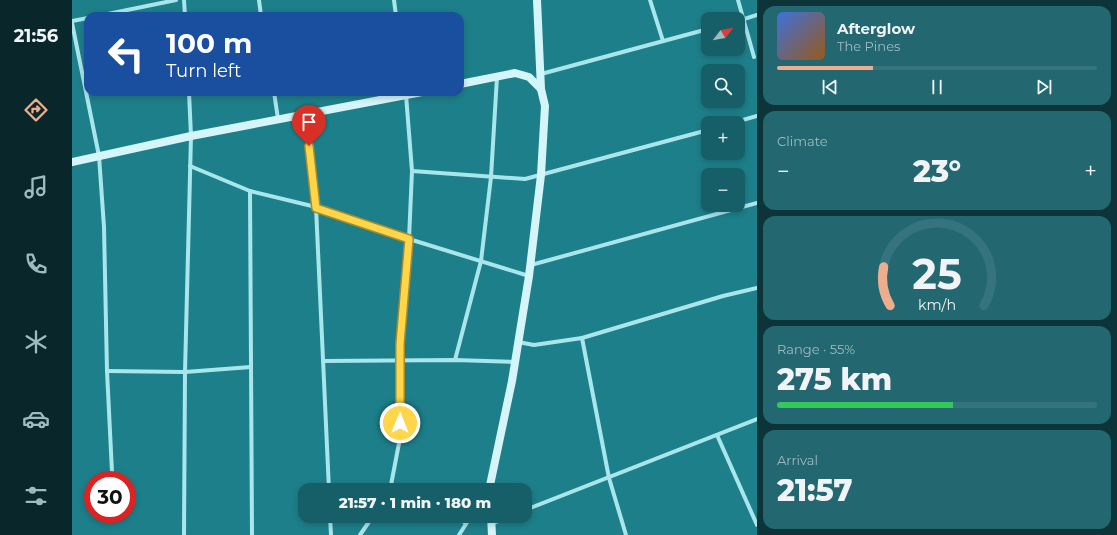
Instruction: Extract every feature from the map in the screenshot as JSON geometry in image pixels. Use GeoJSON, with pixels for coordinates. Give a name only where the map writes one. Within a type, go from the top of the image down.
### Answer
{"type":"FeatureCollection","features":[{"type":"Feature","properties":{"kind":"street"},"geometry":{"type":"LineString","coordinates":[[118,12],[176,0]]}},
{"type":"Feature","properties":{"kind":"street"},"geometry":{"type":"LineString","coordinates":[[184,0],[185,12]]}},
{"type":"Feature","properties":{"kind":"street"},"geometry":{"type":"LineString","coordinates":[[259,0],[260,12]]}},
{"type":"Feature","properties":{"kind":"street"},"geometry":{"type":"LineString","coordinates":[[394,0],[396,12]]}},
{"type":"Feature","properties":{"kind":"street"},"geometry":{"type":"LineString","coordinates":[[489,483],[512,381],[531,265],[541,175],[545,106],[541,89],[537,0]]}},
{"type":"Feature","properties":{"kind":"street"},"geometry":{"type":"LineString","coordinates":[[650,0],[663,41]]}},
{"type":"Feature","properties":{"kind":"street"},"geometry":{"type":"LineString","coordinates":[[738,0],[741,12]]}},
{"type":"Feature","properties":{"kind":"street"},"geometry":{"type":"LineString","coordinates":[[745,19],[757,15]]}},
{"type":"Feature","properties":{"kind":"street"},"geometry":{"type":"LineString","coordinates":[[84,19],[72,22],[84,82]]}},
{"type":"Feature","properties":{"kind":"street"},"geometry":{"type":"LineString","coordinates":[[745,27],[754,57]]}},
{"type":"Feature","properties":{"kind":"street"},"geometry":{"type":"LineString","coordinates":[[540,74],[701,31]]}},
{"type":"Feature","properties":{"kind":"street"},"geometry":{"type":"LineString","coordinates":[[464,83],[515,73],[529,77],[541,89]]}},
{"type":"Feature","properties":{"kind":"street"},"geometry":{"type":"LineString","coordinates":[[455,360],[481,262],[491,177],[497,77]]}},
{"type":"Feature","properties":{"kind":"street"},"geometry":{"type":"LineString","coordinates":[[87,96],[99,156],[104,227],[107,371],[112,471]]}},
{"type":"Feature","properties":{"kind":"street"},"geometry":{"type":"LineString","coordinates":[[184,535],[185,372],[191,136],[189,96]]}},
{"type":"Feature","properties":{"kind":"street"},"geometry":{"type":"LineString","coordinates":[[275,96],[278,120]]}},
{"type":"Feature","properties":{"kind":"street"},"geometry":{"type":"LineString","coordinates":[[72,162],[191,136],[396,96]]}},
{"type":"Feature","properties":{"kind":"street"},"geometry":{"type":"LineString","coordinates":[[391,483],[400,438],[400,344],[409,239],[412,171],[406,96]]}},
{"type":"Feature","properties":{"kind":"street"},"geometry":{"type":"LineString","coordinates":[[305,115],[316,208],[329,483]]}},
{"type":"Feature","properties":{"kind":"street"},"geometry":{"type":"LineString","coordinates":[[745,119],[757,116]]}},
{"type":"Feature","properties":{"kind":"street"},"geometry":{"type":"LineString","coordinates":[[412,171],[525,179],[701,132]]}},
{"type":"Feature","properties":{"kind":"street"},"geometry":{"type":"LineString","coordinates":[[190,166],[250,191],[316,208],[481,262],[529,276]]}},
{"type":"Feature","properties":{"kind":"street"},"geometry":{"type":"LineString","coordinates":[[250,191],[252,535]]}},
{"type":"Feature","properties":{"kind":"street"},"geometry":{"type":"LineString","coordinates":[[531,265],[757,203]]}},
{"type":"Feature","properties":{"kind":"street"},"geometry":{"type":"LineString","coordinates":[[518,342],[534,345],[582,338],[724,296],[757,288]]}},
{"type":"Feature","properties":{"kind":"street"},"geometry":{"type":"LineString","coordinates":[[582,338],[609,478],[626,535]]}},
{"type":"Feature","properties":{"kind":"street"},"geometry":{"type":"LineString","coordinates":[[323,361],[455,360],[515,362]]}},
{"type":"Feature","properties":{"kind":"street"},"geometry":{"type":"LineString","coordinates":[[107,371],[185,372],[251,367]]}},
{"type":"Feature","properties":{"kind":"street"},"geometry":{"type":"LineString","coordinates":[[532,507],[757,419]]}},
{"type":"Feature","properties":{"kind":"street"},"geometry":{"type":"LineString","coordinates":[[717,435],[757,525]]}},
{"type":"Feature","properties":{"kind":"street"},"geometry":{"type":"LineString","coordinates":[[330,523],[331,535]]}},
{"type":"Feature","properties":{"kind":"street"},"geometry":{"type":"LineString","coordinates":[[360,535],[368,523]]}},
{"type":"Feature","properties":{"kind":"street"},"geometry":{"type":"LineString","coordinates":[[459,535],[466,523]]}},
{"type":"Feature","properties":{"kind":"street"},"geometry":{"type":"LineString","coordinates":[[491,523],[492,535]]}},
{"type":"Feature","properties":{"kind":"route"},"geometry":{"type":"LineString","coordinates":[[309,146],[316,208],[409,239],[400,344],[400,423]]}}]}
